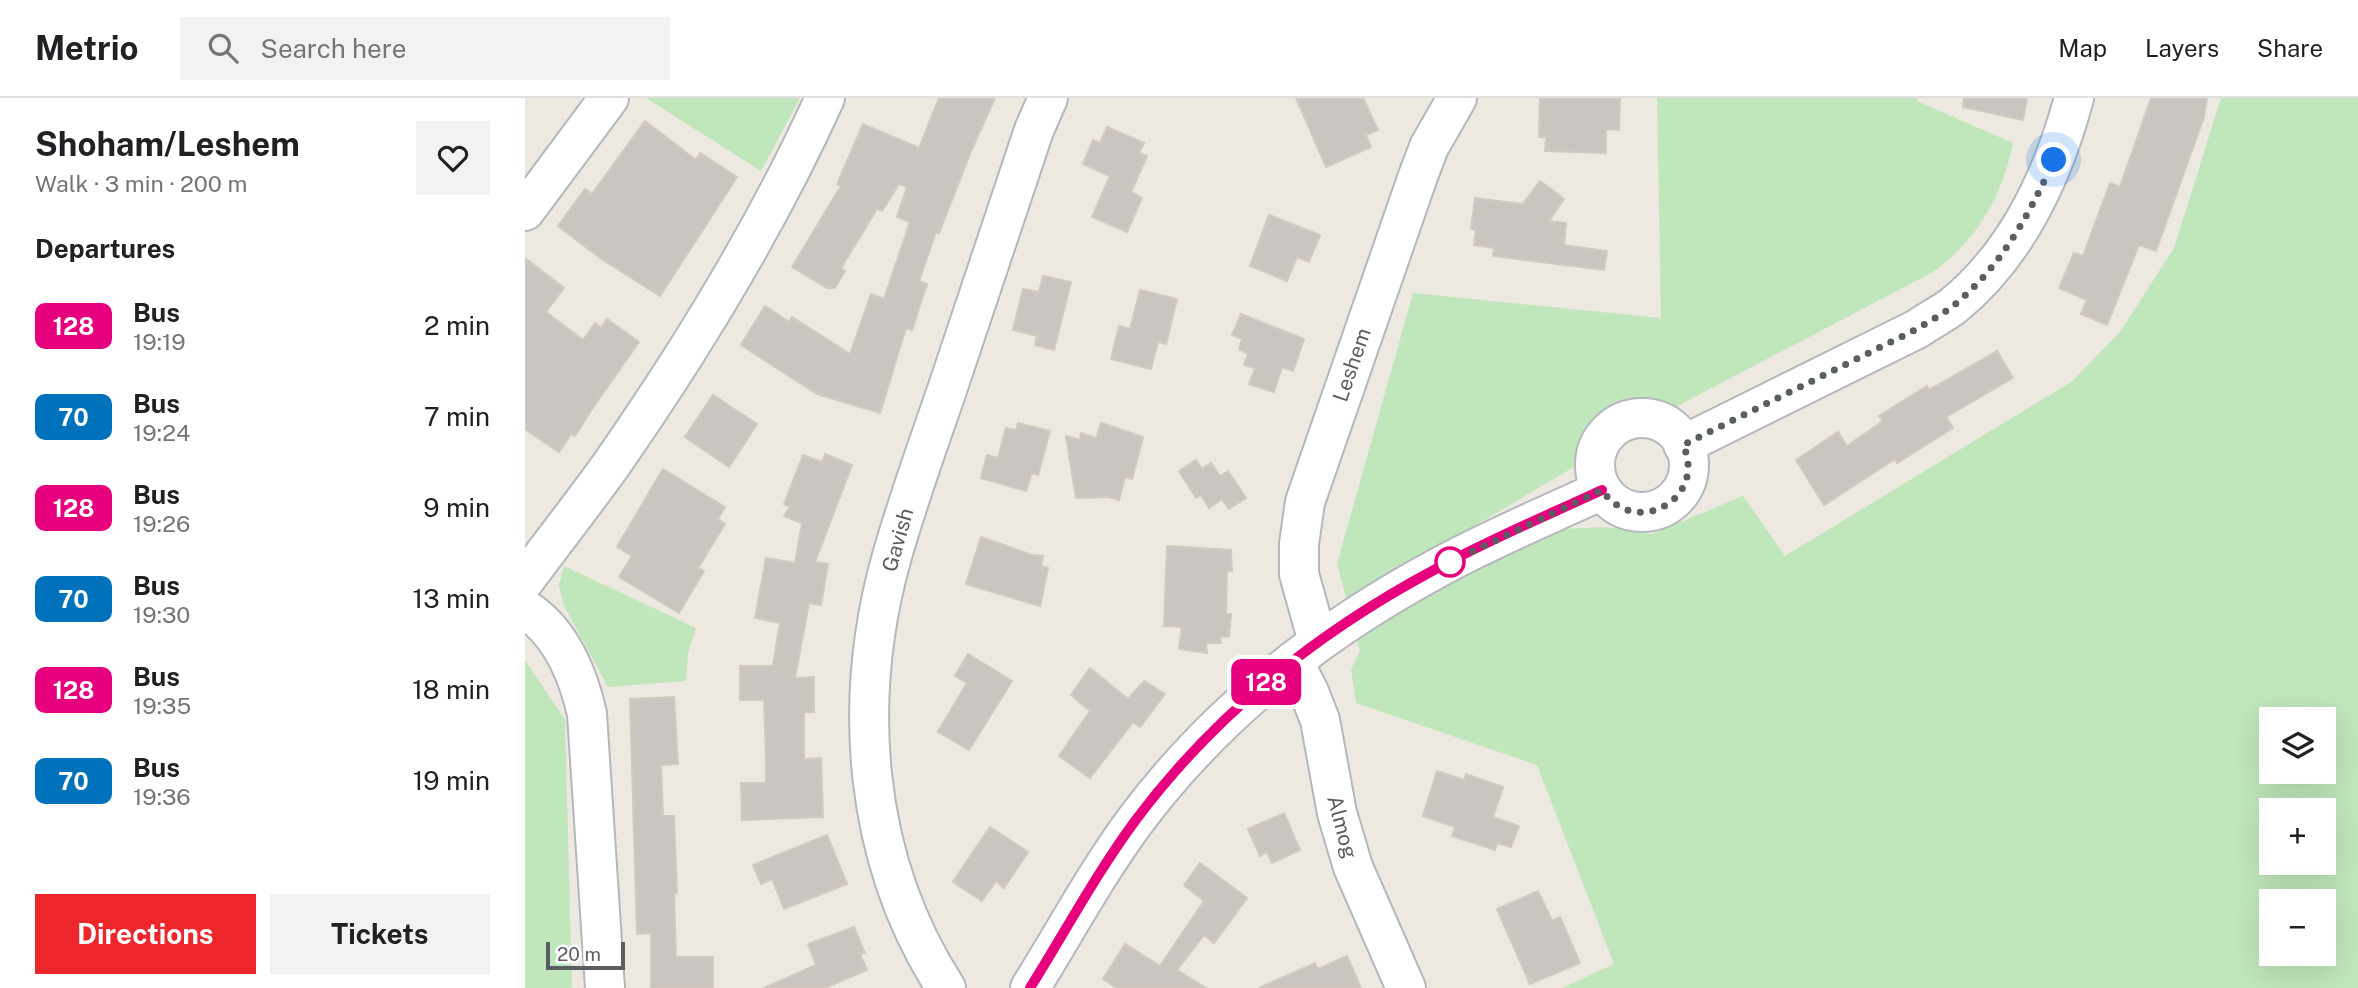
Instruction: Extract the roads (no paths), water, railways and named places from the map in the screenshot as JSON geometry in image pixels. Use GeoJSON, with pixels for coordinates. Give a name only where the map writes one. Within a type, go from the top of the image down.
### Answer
{"type":"FeatureCollection","features":[{"type":"Feature","properties":{"kind":"street"},"geometry":{"type":"LineString","coordinates":[[525,211],[609,98]]}},
{"type":"Feature","properties":{"kind":"street"},"geometry":{"type":"LineString","coordinates":[[525,580],[611,465],[688,347],[758,228],[825,98]]}},
{"type":"Feature","properties":{"kind":"street","name":"Gavish"},"geometry":{"type":"LineString","coordinates":[[946,988],[908,917],[889,866],[876,811],[870,753],[869,692],[877,627],[892,558],[1030,143],[1048,98]]}},
{"type":"Feature","properties":{"kind":"street","name":"Leshem"},"geometry":{"type":"LineString","coordinates":[[1305,652],[1299,537],[1305,502],[1422,167],[1457,98]]}},
{"type":"Feature","properties":{"kind":"street"},"geometry":{"type":"LineString","coordinates":[[1683,445],[1917,329],[1952,307],[1983,278],[2011,243],[2054,160],[2074,98]]}},
{"type":"Feature","properties":{"kind":"street"},"geometry":{"type":"LineString","coordinates":[[1641,418],[1656,420],[1670,428],[1683,445],[1689,469],[1685,484],[1677,497],[1665,507],[1651,512],[1620,508],[1602,490],[1595,470],[1595,455],[1601,440],[1625,421],[1641,418]]}},
{"type":"Feature","properties":{"kind":"street"},"geometry":{"type":"LineString","coordinates":[[1030,988],[1092,884],[1135,821],[1181,765],[1228,716],[1305,652],[1381,600],[1434,570],[1602,490]]}},
{"type":"Feature","properties":{"kind":"street"},"geometry":{"type":"LineString","coordinates":[[525,609],[542,619],[563,650],[578,681],[587,714],[605,988]]}},
{"type":"Feature","properties":{"kind":"street","name":"Almog"},"geometry":{"type":"LineString","coordinates":[[1305,652],[1309,692],[1320,720],[1337,813],[1353,867],[1406,988]]}}]}
